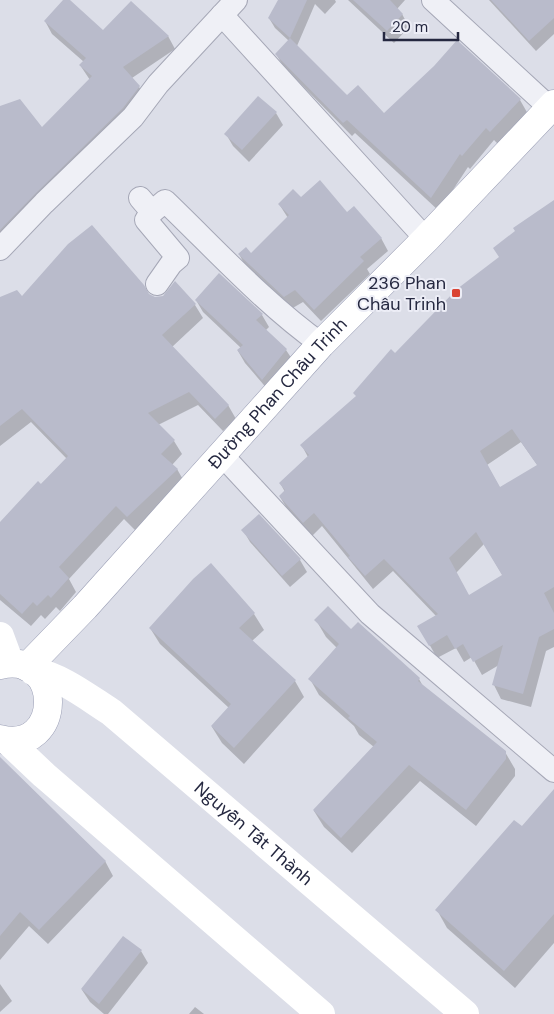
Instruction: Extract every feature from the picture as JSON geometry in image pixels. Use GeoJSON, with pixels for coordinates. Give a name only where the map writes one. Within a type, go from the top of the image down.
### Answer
{"type":"FeatureCollection","features":[{"type":"Feature","properties":{"kind":"main road","name":"Đường Phan Châu Trinh"},"geometry":{"type":"LineString","coordinates":[[12,666],[80,613],[321,344],[426,239],[552,106]]}},
{"type":"Feature","properties":{"kind":"main road"},"geometry":{"type":"LineString","coordinates":[[0,636],[12,666],[41,677],[47,688],[49,700],[48,712],[43,724],[33,734],[22,739],[4,740]]}},
{"type":"Feature","properties":{"kind":"main road","name":"Nguyễn Tất Thành"},"geometry":{"type":"LineString","coordinates":[[12,666],[48,674],[65,682],[111,712],[465,1014]]}},
{"type":"Feature","properties":{"kind":"main road"},"geometry":{"type":"LineString","coordinates":[[4,740],[321,1014]]}},
{"type":"Feature","properties":{"kind":"street"},"geometry":{"type":"LineString","coordinates":[[434,0],[552,106]]}},
{"type":"Feature","properties":{"kind":"street"},"geometry":{"type":"LineString","coordinates":[[0,249],[44,203],[133,117],[158,84],[229,7],[426,239]]}},
{"type":"Feature","properties":{"kind":"street"},"geometry":{"type":"LineString","coordinates":[[157,284],[171,264],[178,258],[146,220],[146,205],[165,201],[274,306],[298,328],[321,344]]}},
{"type":"Feature","properties":{"kind":"street"},"geometry":{"type":"LineString","coordinates":[[222,455],[370,614],[554,772]]}},
{"type":"Feature","properties":{"kind":"building"},"geometry":{"type":"Polygon","coordinates":[[[63,0],[70,0],[103,30],[131,1],[169,36],[123,67],[140,86],[123,108],[0,230],[0,106],[20,99],[42,127],[92,76],[79,65],[86,58],[44,21],[63,0]]]}},
{"type":"Feature","properties":{"kind":"building"},"geometry":{"type":"Polygon","coordinates":[[[278,0],[307,0],[290,38],[268,18],[278,0]]]}},
{"type":"Feature","properties":{"kind":"building"},"geometry":{"type":"Polygon","coordinates":[[[353,0],[390,0],[403,14],[387,31],[353,0]]]}},
{"type":"Feature","properties":{"kind":"building"},"geometry":{"type":"Polygon","coordinates":[[[491,0],[554,0],[554,18],[529,41],[491,0]]]}},
{"type":"Feature","properties":{"kind":"building"},"geometry":{"type":"Polygon","coordinates":[[[290,38],[347,95],[358,85],[384,113],[434,66],[457,40],[521,99],[490,132],[486,128],[462,156],[460,154],[431,198],[347,120],[343,123],[275,54],[290,38]]]}},
{"type":"Feature","properties":{"kind":"building"},"geometry":{"type":"Polygon","coordinates":[[[258,96],[277,112],[242,150],[224,134],[258,96]]]}},
{"type":"Feature","properties":{"kind":"building"},"geometry":{"type":"Polygon","coordinates":[[[320,180],[347,212],[354,206],[382,238],[360,257],[364,261],[314,310],[295,290],[284,297],[238,254],[246,247],[251,253],[289,215],[278,204],[293,189],[301,197],[320,180]]]}},
{"type":"Feature","properties":{"kind":"building"},"geometry":{"type":"Polygon","coordinates":[[[554,200],[554,587],[544,593],[554,613],[554,629],[539,637],[523,694],[492,685],[503,645],[473,662],[463,644],[455,649],[447,635],[429,646],[417,626],[438,614],[384,559],[365,576],[314,513],[303,523],[279,496],[285,490],[279,483],[309,455],[300,445],[356,396],[353,393],[391,349],[395,353],[457,289],[499,257],[493,248],[515,231],[513,228],[554,200]],[[512,429],[480,451],[500,487],[537,465],[512,429]],[[476,532],[449,558],[469,595],[502,575],[476,532]]]}},
{"type":"Feature","properties":{"kind":"building"},"geometry":{"type":"Polygon","coordinates":[[[92,225],[144,285],[149,294],[155,297],[163,296],[175,281],[196,304],[162,335],[229,405],[215,419],[189,392],[148,413],[175,440],[161,454],[178,469],[127,517],[116,506],[59,567],[69,578],[51,598],[48,595],[37,606],[33,602],[22,614],[0,594],[0,522],[38,481],[41,484],[68,456],[22,409],[0,426],[0,297],[17,290],[22,296],[68,244],[92,225]]]}},
{"type":"Feature","properties":{"kind":"building"},"geometry":{"type":"Polygon","coordinates":[[[219,273],[263,314],[256,320],[287,349],[262,380],[237,350],[243,345],[195,300],[219,273]]]}},
{"type":"Feature","properties":{"kind":"building"},"geometry":{"type":"Polygon","coordinates":[[[259,514],[301,559],[282,576],[241,530],[259,514]]]}},
{"type":"Feature","properties":{"kind":"building"},"geometry":{"type":"Polygon","coordinates":[[[211,563],[255,613],[239,628],[296,680],[234,748],[211,726],[231,704],[149,628],[193,579],[211,563]]]}},
{"type":"Feature","properties":{"kind":"building"},"geometry":{"type":"Polygon","coordinates":[[[328,606],[351,629],[358,622],[420,678],[418,681],[506,751],[506,759],[466,810],[409,765],[341,838],[313,810],[377,742],[348,718],[350,716],[308,679],[339,644],[314,620],[328,606]]]}},
{"type":"Feature","properties":{"kind":"building"},"geometry":{"type":"Polygon","coordinates":[[[0,757],[106,861],[39,930],[20,912],[0,936],[0,757]]]}},
{"type":"Feature","properties":{"kind":"building"},"geometry":{"type":"Polygon","coordinates":[[[554,789],[554,914],[504,971],[435,910],[514,820],[522,826],[554,789]]]}},
{"type":"Feature","properties":{"kind":"building"},"geometry":{"type":"Polygon","coordinates":[[[123,936],[142,950],[99,1004],[81,989],[123,936]]]}},
{"type":"Feature","properties":{"kind":"place","name":"236 Phan Châu Trinh"},"geometry":{"type":"Point","coordinates":[456,293]}}]}
